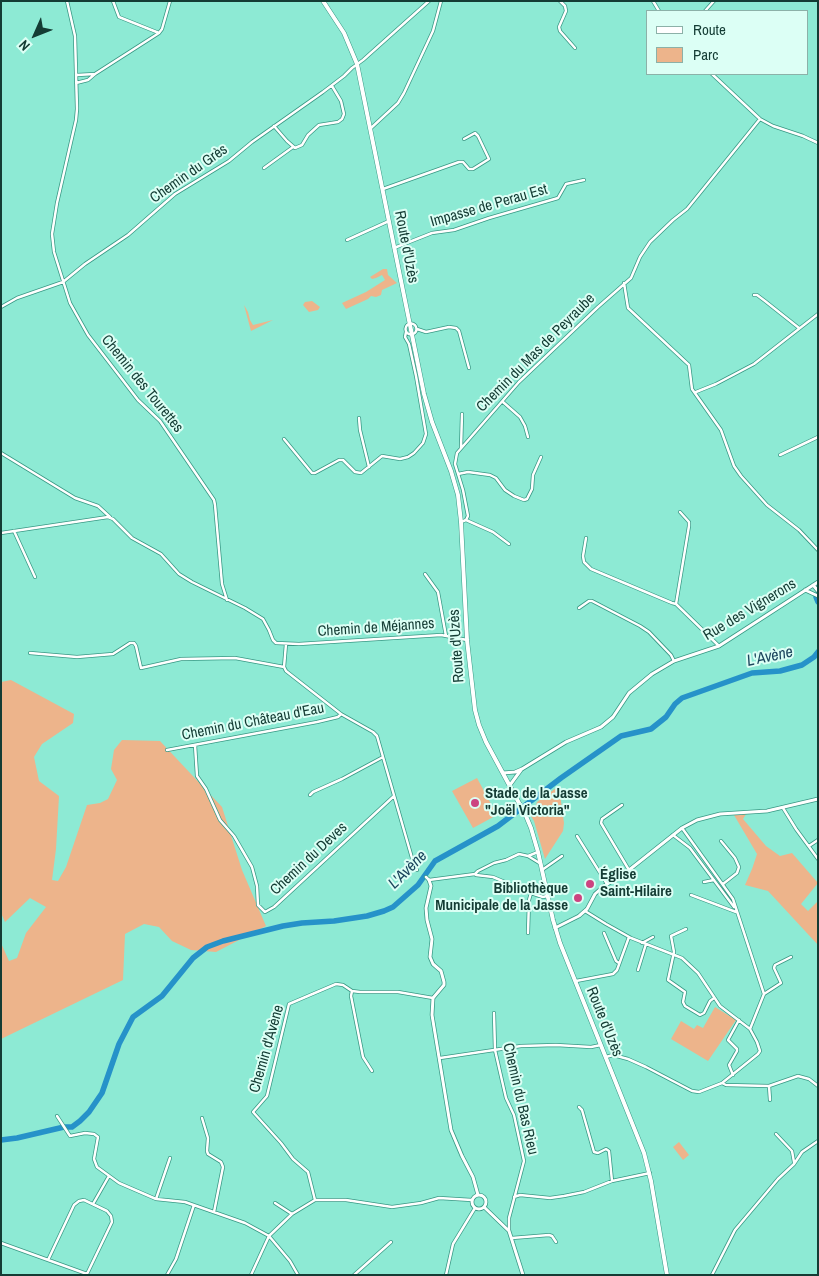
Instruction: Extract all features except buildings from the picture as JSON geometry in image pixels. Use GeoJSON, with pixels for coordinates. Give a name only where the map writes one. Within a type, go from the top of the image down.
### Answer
{"type":"FeatureCollection","features":[{"type":"Feature","properties":{"kind":"main road","name":"Route d'Uzès"},"geometry":{"type":"LineString","coordinates":[[324,1],[344,33],[358,64],[394,248],[430,415],[455,483],[461,522],[467,640],[475,710],[482,732],[526,816],[538,852],[555,928],[644,1153],[650,1173],[666,1275]]}},
{"type":"Feature","properties":{"kind":"street","name":"Chemin des Tourettes"},"geometry":{"type":"LineString","coordinates":[[67,1],[75,36],[76,120],[57,203],[52,234],[54,252],[70,303],[88,335],[138,400],[160,421],[214,500],[216,505],[222,584],[227,600]]}},
{"type":"Feature","properties":{"kind":"street"},"geometry":{"type":"LineString","coordinates":[[113,1],[119,17],[158,33]]}},
{"type":"Feature","properties":{"kind":"street"},"geometry":{"type":"LineString","coordinates":[[76,83],[88,80],[158,33],[162,29],[170,1]]}},
{"type":"Feature","properties":{"kind":"street","name":"Chemin du Grès"},"geometry":{"type":"LineString","coordinates":[[1,307],[17,298],[63,282],[85,264],[128,235],[175,194],[229,161],[274,126],[332,86],[429,1]]}},
{"type":"Feature","properties":{"kind":"street"},"geometry":{"type":"LineString","coordinates":[[372,128],[398,103],[404,93],[433,31],[441,1]]}},
{"type":"Feature","properties":{"kind":"street"},"geometry":{"type":"LineString","coordinates":[[563,2],[566,11],[559,27],[560,31],[576,48]]}},
{"type":"Feature","properties":{"kind":"street"},"geometry":{"type":"LineString","coordinates":[[76,75],[95,74]]}},
{"type":"Feature","properties":{"kind":"street"},"geometry":{"type":"LineString","coordinates":[[713,75],[760,119],[818,143]]}},
{"type":"Feature","properties":{"kind":"street"},"geometry":{"type":"LineString","coordinates":[[264,168],[293,147],[302,145],[308,135],[319,126],[338,122],[342,119],[344,114],[341,101],[332,86]]}},
{"type":"Feature","properties":{"kind":"street","name":"Chemin du Mas de Peyraube"},"geometry":{"type":"LineString","coordinates":[[461,448],[519,382],[631,278],[640,257],[650,242],[687,209],[760,119]]}},
{"type":"Feature","properties":{"kind":"street"},"geometry":{"type":"LineString","coordinates":[[274,126],[293,147]]}},
{"type":"Feature","properties":{"kind":"street"},"geometry":{"type":"LineString","coordinates":[[383,189],[459,162],[463,162],[469,169],[473,169],[489,159],[475,133],[464,138]]}},
{"type":"Feature","properties":{"kind":"street","name":"Impasse de Perau Est"},"geometry":{"type":"LineString","coordinates":[[394,248],[432,233],[454,230],[558,198],[566,184],[584,180]]}},
{"type":"Feature","properties":{"kind":"street"},"geometry":{"type":"LineString","coordinates":[[347,240],[389,221]]}},
{"type":"Feature","properties":{"kind":"street"},"geometry":{"type":"LineString","coordinates":[[624,283],[628,308],[689,365],[692,389],[721,430],[734,466],[740,476],[762,501],[799,530],[818,550]]}},
{"type":"Feature","properties":{"kind":"street"},"geometry":{"type":"LineString","coordinates":[[754,295],[757,295],[799,328]]}},
{"type":"Feature","properties":{"kind":"street"},"geometry":{"type":"LineString","coordinates":[[695,393],[754,364],[818,314]]}},
{"type":"Feature","properties":{"kind":"street"},"geometry":{"type":"LineString","coordinates":[[284,439],[312,474],[339,460],[343,460],[355,472],[361,473],[382,456],[400,459],[408,457],[419,449],[426,434],[416,376],[405,337],[405,327],[410,324],[426,332],[449,327],[456,328],[459,332],[469,368]]}},
{"type":"Feature","properties":{"kind":"street"},"geometry":{"type":"LineString","coordinates":[[406,332],[412,334],[417,329]]}},
{"type":"Feature","properties":{"kind":"street"},"geometry":{"type":"LineString","coordinates":[[503,402],[520,418],[525,426],[528,437]]}},
{"type":"Feature","properties":{"kind":"street"},"geometry":{"type":"LineString","coordinates":[[462,414],[461,448],[455,457],[467,510],[466,520]]}},
{"type":"Feature","properties":{"kind":"street"},"geometry":{"type":"LineString","coordinates":[[359,418],[369,467]]}},
{"type":"Feature","properties":{"kind":"street"},"geometry":{"type":"LineString","coordinates":[[780,455],[818,437]]}},
{"type":"Feature","properties":{"kind":"street"},"geometry":{"type":"LineString","coordinates":[[1,453],[75,498],[98,506],[132,538],[161,554],[179,574],[262,619],[273,640],[276,643],[286,644],[284,667],[286,671],[341,714],[376,734],[417,870]]}},
{"type":"Feature","properties":{"kind":"street"},"geometry":{"type":"LineString","coordinates":[[458,474],[468,472],[490,475],[496,478],[505,490],[524,500],[527,499],[532,489],[533,474],[540,457]]}},
{"type":"Feature","properties":{"kind":"street"},"geometry":{"type":"LineString","coordinates":[[676,604],[690,526],[689,522],[680,512]]}},
{"type":"Feature","properties":{"kind":"street"},"geometry":{"type":"LineString","coordinates":[[1,533],[94,518],[108,517],[113,519]]}},
{"type":"Feature","properties":{"kind":"street"},"geometry":{"type":"LineString","coordinates":[[461,522],[466,520],[493,532],[510,544]]}},
{"type":"Feature","properties":{"kind":"street"},"geometry":{"type":"LineString","coordinates":[[14,531],[35,577]]}},
{"type":"Feature","properties":{"kind":"street"},"geometry":{"type":"LineString","coordinates":[[586,538],[583,556],[584,562],[591,569],[676,604],[719,646]]}},
{"type":"Feature","properties":{"kind":"street"},"geometry":{"type":"LineString","coordinates":[[425,574],[438,592],[446,636]]}},
{"type":"Feature","properties":{"kind":"street","name":"Rue des Vignerons"},"geometry":{"type":"LineString","coordinates":[[503,773],[522,769],[566,742],[607,723],[635,687],[674,661],[719,646],[818,582]]}},
{"type":"Feature","properties":{"kind":"street"},"geometry":{"type":"LineString","coordinates":[[813,585],[817,590]]}},
{"type":"Feature","properties":{"kind":"street"},"geometry":{"type":"LineString","coordinates":[[805,590],[818,596]]}},
{"type":"Feature","properties":{"kind":"street"},"geometry":{"type":"LineString","coordinates":[[579,608],[592,601],[643,627],[671,655],[674,661]]}},
{"type":"Feature","properties":{"kind":"street","name":"Chemin de Méjannes"},"geometry":{"type":"LineString","coordinates":[[286,644],[446,636],[467,640]]}},
{"type":"Feature","properties":{"kind":"street"},"geometry":{"type":"LineString","coordinates":[[30,653],[77,657],[113,654],[130,643],[134,643],[141,668],[181,659],[227,658],[284,667]]}},
{"type":"Feature","properties":{"kind":"street","name":"Chemin du Château d'Eau"},"geometry":{"type":"LineString","coordinates":[[167,750],[317,722],[338,717],[341,714]]}},
{"type":"Feature","properties":{"kind":"street","name":"Chemin du Deves"},"geometry":{"type":"LineString","coordinates":[[195,745],[197,776],[206,789],[220,820],[234,836],[252,867],[257,886],[258,905],[265,912],[274,907],[394,796]]}},
{"type":"Feature","properties":{"kind":"street"},"geometry":{"type":"LineString","coordinates":[[310,795],[383,757]]}},
{"type":"Feature","properties":{"kind":"street","name":"Rue des Vignerons"},"geometry":{"type":"LineString","coordinates":[[510,785],[522,769]]}},
{"type":"Feature","properties":{"kind":"street"},"geometry":{"type":"LineString","coordinates":[[555,928],[579,916],[585,911],[598,891],[629,870],[682,828],[697,820],[720,814],[767,811],[818,799]]}},
{"type":"Feature","properties":{"kind":"street"},"geometry":{"type":"LineString","coordinates":[[622,805],[602,820],[601,823],[629,870]]}},
{"type":"Feature","properties":{"kind":"street"},"geometry":{"type":"LineString","coordinates":[[783,808],[818,859]]}},
{"type":"Feature","properties":{"kind":"street"},"geometry":{"type":"LineString","coordinates":[[682,828],[733,899],[764,994]]}},
{"type":"Feature","properties":{"kind":"street"},"geometry":{"type":"LineString","coordinates":[[673,835],[690,848],[735,908]]}},
{"type":"Feature","properties":{"kind":"street"},"geometry":{"type":"LineString","coordinates":[[577,836],[607,884]]}},
{"type":"Feature","properties":{"kind":"street"},"geometry":{"type":"LineString","coordinates":[[808,847],[818,840]]}},
{"type":"Feature","properties":{"kind":"street"},"geometry":{"type":"LineString","coordinates":[[721,841],[735,858],[739,867],[737,873],[723,884]]}},
{"type":"Feature","properties":{"kind":"street"},"geometry":{"type":"LineString","coordinates":[[528,856],[538,852]]}},
{"type":"Feature","properties":{"kind":"street"},"geometry":{"type":"LineString","coordinates":[[475,874],[494,862],[506,860],[519,854],[528,856],[541,864]]}},
{"type":"Feature","properties":{"kind":"street"},"geometry":{"type":"LineString","coordinates":[[542,870],[562,856]]}},
{"type":"Feature","properties":{"kind":"street"},"geometry":{"type":"LineString","coordinates":[[478,1195],[476,1183],[462,1156],[452,1130],[432,1015],[433,998],[444,985],[444,982],[440,971],[433,964],[430,957],[432,939],[426,908],[431,886],[428,878],[475,874],[493,877],[531,894],[547,896]]}},
{"type":"Feature","properties":{"kind":"street"},"geometry":{"type":"LineString","coordinates":[[704,882],[714,880]]}},
{"type":"Feature","properties":{"kind":"street"},"geometry":{"type":"LineString","coordinates":[[528,933],[529,900],[531,894]]}},
{"type":"Feature","properties":{"kind":"street"},"geometry":{"type":"LineString","coordinates":[[691,895],[737,913]]}},
{"type":"Feature","properties":{"kind":"street"},"geometry":{"type":"LineString","coordinates":[[585,911],[629,937],[674,954],[690,964],[724,1009],[750,1029],[760,1051],[722,1083],[702,1092],[692,1091],[641,1064],[613,1055],[606,1056]]}},
{"type":"Feature","properties":{"kind":"street"},"geometry":{"type":"LineString","coordinates":[[686,928],[671,936],[674,954],[667,978],[685,992],[683,1002],[685,1006],[700,1015],[704,1013],[714,998]]}},
{"type":"Feature","properties":{"kind":"street"},"geometry":{"type":"LineString","coordinates":[[604,933],[616,961],[619,963]]}},
{"type":"Feature","properties":{"kind":"street"},"geometry":{"type":"LineString","coordinates":[[575,981],[614,974],[629,937]]}},
{"type":"Feature","properties":{"kind":"street"},"geometry":{"type":"LineString","coordinates":[[642,943],[653,938]]}},
{"type":"Feature","properties":{"kind":"street"},"geometry":{"type":"LineString","coordinates":[[638,970],[646,944]]}},
{"type":"Feature","properties":{"kind":"street"},"geometry":{"type":"LineString","coordinates":[[750,1029],[764,994],[781,983],[774,968],[775,965],[791,957]]}},
{"type":"Feature","properties":{"kind":"street","name":"Chemin d'Avène"},"geometry":{"type":"LineString","coordinates":[[315,1200],[308,1172],[293,1159],[253,1112],[268,1096],[289,1004],[336,984],[343,985],[352,991],[398,992],[433,998]]}},
{"type":"Feature","properties":{"kind":"street"},"geometry":{"type":"LineString","coordinates":[[352,991],[351,996],[363,1057],[372,1071]]}},
{"type":"Feature","properties":{"kind":"street","name":"Chemin du Bas Rieu"},"geometry":{"type":"LineString","coordinates":[[494,1013],[494,1050],[506,1098],[514,1115],[524,1161],[509,1218],[509,1231]]}},
{"type":"Feature","properties":{"kind":"street"},"geometry":{"type":"LineString","coordinates":[[733,1075],[729,1064],[737,1049],[728,1040],[739,1020]]}},
{"type":"Feature","properties":{"kind":"street"},"geometry":{"type":"LineString","coordinates":[[440,1058],[520,1046],[556,1044],[591,1047],[601,1045]]}},
{"type":"Feature","properties":{"kind":"street"},"geometry":{"type":"LineString","coordinates":[[722,1083],[726,1085],[769,1086],[798,1076],[809,1079],[818,1086]]}},
{"type":"Feature","properties":{"kind":"street"},"geometry":{"type":"LineString","coordinates":[[769,1086],[770,1100]]}},
{"type":"Feature","properties":{"kind":"street"},"geometry":{"type":"LineString","coordinates":[[579,1108],[582,1110],[594,1152],[598,1153],[606,1149],[609,1151],[612,1181]]}},
{"type":"Feature","properties":{"kind":"street"},"geometry":{"type":"LineString","coordinates":[[57,1116],[70,1136],[85,1133],[94,1134],[98,1138],[94,1159],[97,1167],[118,1183],[156,1199],[185,1202],[246,1223],[268,1236],[290,1261],[298,1275]]}},
{"type":"Feature","properties":{"kind":"street"},"geometry":{"type":"LineString","coordinates":[[202,1118],[208,1138],[208,1154],[221,1162],[223,1167],[214,1212]]}},
{"type":"Feature","properties":{"kind":"street"},"geometry":{"type":"LineString","coordinates":[[776,1134],[792,1151],[794,1164]]}},
{"type":"Feature","properties":{"kind":"street"},"geometry":{"type":"LineString","coordinates":[[712,1275],[735,1230],[778,1179],[794,1164],[802,1152],[818,1141]]}},
{"type":"Feature","properties":{"kind":"street"},"geometry":{"type":"LineString","coordinates":[[156,1199],[170,1158]]}},
{"type":"Feature","properties":{"kind":"street"},"geometry":{"type":"LineString","coordinates":[[514,1197],[520,1195],[546,1198],[561,1197],[584,1192],[612,1181],[650,1173]]}},
{"type":"Feature","properties":{"kind":"street"},"geometry":{"type":"LineString","coordinates":[[93,1204],[109,1176]]}},
{"type":"Feature","properties":{"kind":"street"},"geometry":{"type":"LineString","coordinates":[[472,1200],[475,1208],[481,1209],[486,1200],[483,1196],[478,1195]]}},
{"type":"Feature","properties":{"kind":"street"},"geometry":{"type":"LineString","coordinates":[[251,1275],[268,1236],[292,1214],[315,1200],[346,1200],[392,1207],[422,1203],[439,1198],[472,1200],[478,1195]]}},
{"type":"Feature","properties":{"kind":"street"},"geometry":{"type":"LineString","coordinates":[[1,1243],[88,1275],[112,1222],[108,1211],[84,1200],[74,1205],[48,1260]]}},
{"type":"Feature","properties":{"kind":"street"},"geometry":{"type":"LineString","coordinates":[[275,1202],[292,1214]]}},
{"type":"Feature","properties":{"kind":"street"},"geometry":{"type":"LineString","coordinates":[[168,1275],[176,1259],[194,1205]]}},
{"type":"Feature","properties":{"kind":"street"},"geometry":{"type":"LineString","coordinates":[[484,1206],[509,1231],[523,1275]]}},
{"type":"Feature","properties":{"kind":"street"},"geometry":{"type":"LineString","coordinates":[[446,1275],[453,1244],[475,1208]]}},
{"type":"Feature","properties":{"kind":"street"},"geometry":{"type":"LineString","coordinates":[[512,1238],[549,1235],[556,1242]]}},
{"type":"Feature","properties":{"kind":"street"},"geometry":{"type":"LineString","coordinates":[[354,1275],[391,1242]]}},
{"type":"Feature","properties":{"kind":"green space"},"geometry":{"type":"Polygon","coordinates":[[[383,269],[387,269],[388,275],[397,283],[382,290],[381,295],[371,296],[346,309],[342,303],[366,292],[385,280],[382,275],[372,279],[370,277],[383,269]]]}},
{"type":"Feature","properties":{"kind":"green space"},"geometry":{"type":"Polygon","coordinates":[[[312,301],[320,307],[318,310],[309,312],[303,305],[305,302],[312,301]]]}},
{"type":"Feature","properties":{"kind":"green space"},"geometry":{"type":"Polygon","coordinates":[[[244,305],[253,325],[273,320],[251,331],[244,305]]]}},
{"type":"Feature","properties":{"kind":"green space"},"geometry":{"type":"Polygon","coordinates":[[[11,680],[74,714],[73,723],[42,744],[34,757],[39,781],[59,796],[52,880],[58,881],[66,867],[87,805],[100,803],[108,799],[117,780],[111,769],[114,750],[122,740],[160,741],[222,807],[242,870],[266,926],[216,952],[191,950],[172,941],[159,927],[144,924],[125,934],[123,980],[1,1039],[1,943],[9,961],[17,958],[26,933],[46,907],[30,898],[5,922],[1,913],[1,682],[11,680]]]}},
{"type":"Feature","properties":{"kind":"green space","name":"Stade de la Jasse \"Joël Victoria\""},"geometry":{"type":"Polygon","coordinates":[[[477,778],[497,815],[473,828],[452,791],[477,778]]]}},
{"type":"Feature","properties":{"kind":"green space"},"geometry":{"type":"Polygon","coordinates":[[[558,788],[560,794],[564,823],[563,831],[545,859],[534,821],[529,813],[535,808],[537,802],[558,788]]]}},
{"type":"Feature","properties":{"kind":"green space"},"geometry":{"type":"Polygon","coordinates":[[[746,814],[743,819],[766,846],[780,856],[792,853],[818,883],[801,904],[808,911],[818,901],[818,945],[768,891],[745,885],[757,854],[734,815],[746,814]]]}},
{"type":"Feature","properties":{"kind":"green space"},"geometry":{"type":"Polygon","coordinates":[[[715,1007],[736,1020],[708,1061],[671,1039],[681,1021],[694,1029],[697,1025],[703,1028],[715,1007]]]}},
{"type":"Feature","properties":{"kind":"green space"},"geometry":{"type":"Polygon","coordinates":[[[679,1142],[689,1155],[683,1160],[673,1147],[679,1142]]]}},
{"type":"Feature","properties":{"kind":"waterway","name":"L'Avène"},"geometry":{"type":"LineString","coordinates":[[818,594],[816,597],[818,602]]}},
{"type":"Feature","properties":{"kind":"waterway","name":"L'Avène"},"geometry":{"type":"LineString","coordinates":[[1,1140],[72,1127],[80,1121],[89,1112],[102,1093],[119,1044],[133,1017],[162,996],[193,958],[207,947],[223,941],[283,926],[367,916],[393,907],[418,885],[435,861],[498,826],[561,778],[621,736],[651,729],[666,717],[682,698],[752,673],[780,671],[802,665],[818,652]]}},
{"type":"Feature","properties":{"kind":"place","name":"Stade de la Jasse \"Joël Victoria\""},"geometry":{"type":"Point","coordinates":[475,803]}},
{"type":"Feature","properties":{"kind":"place","name":"Église Saint-Hilaire"},"geometry":{"type":"Point","coordinates":[590,884]}},
{"type":"Feature","properties":{"kind":"place","name":"Bibliothèque Municipale de la Jasse"},"geometry":{"type":"Point","coordinates":[578,898]}}]}
